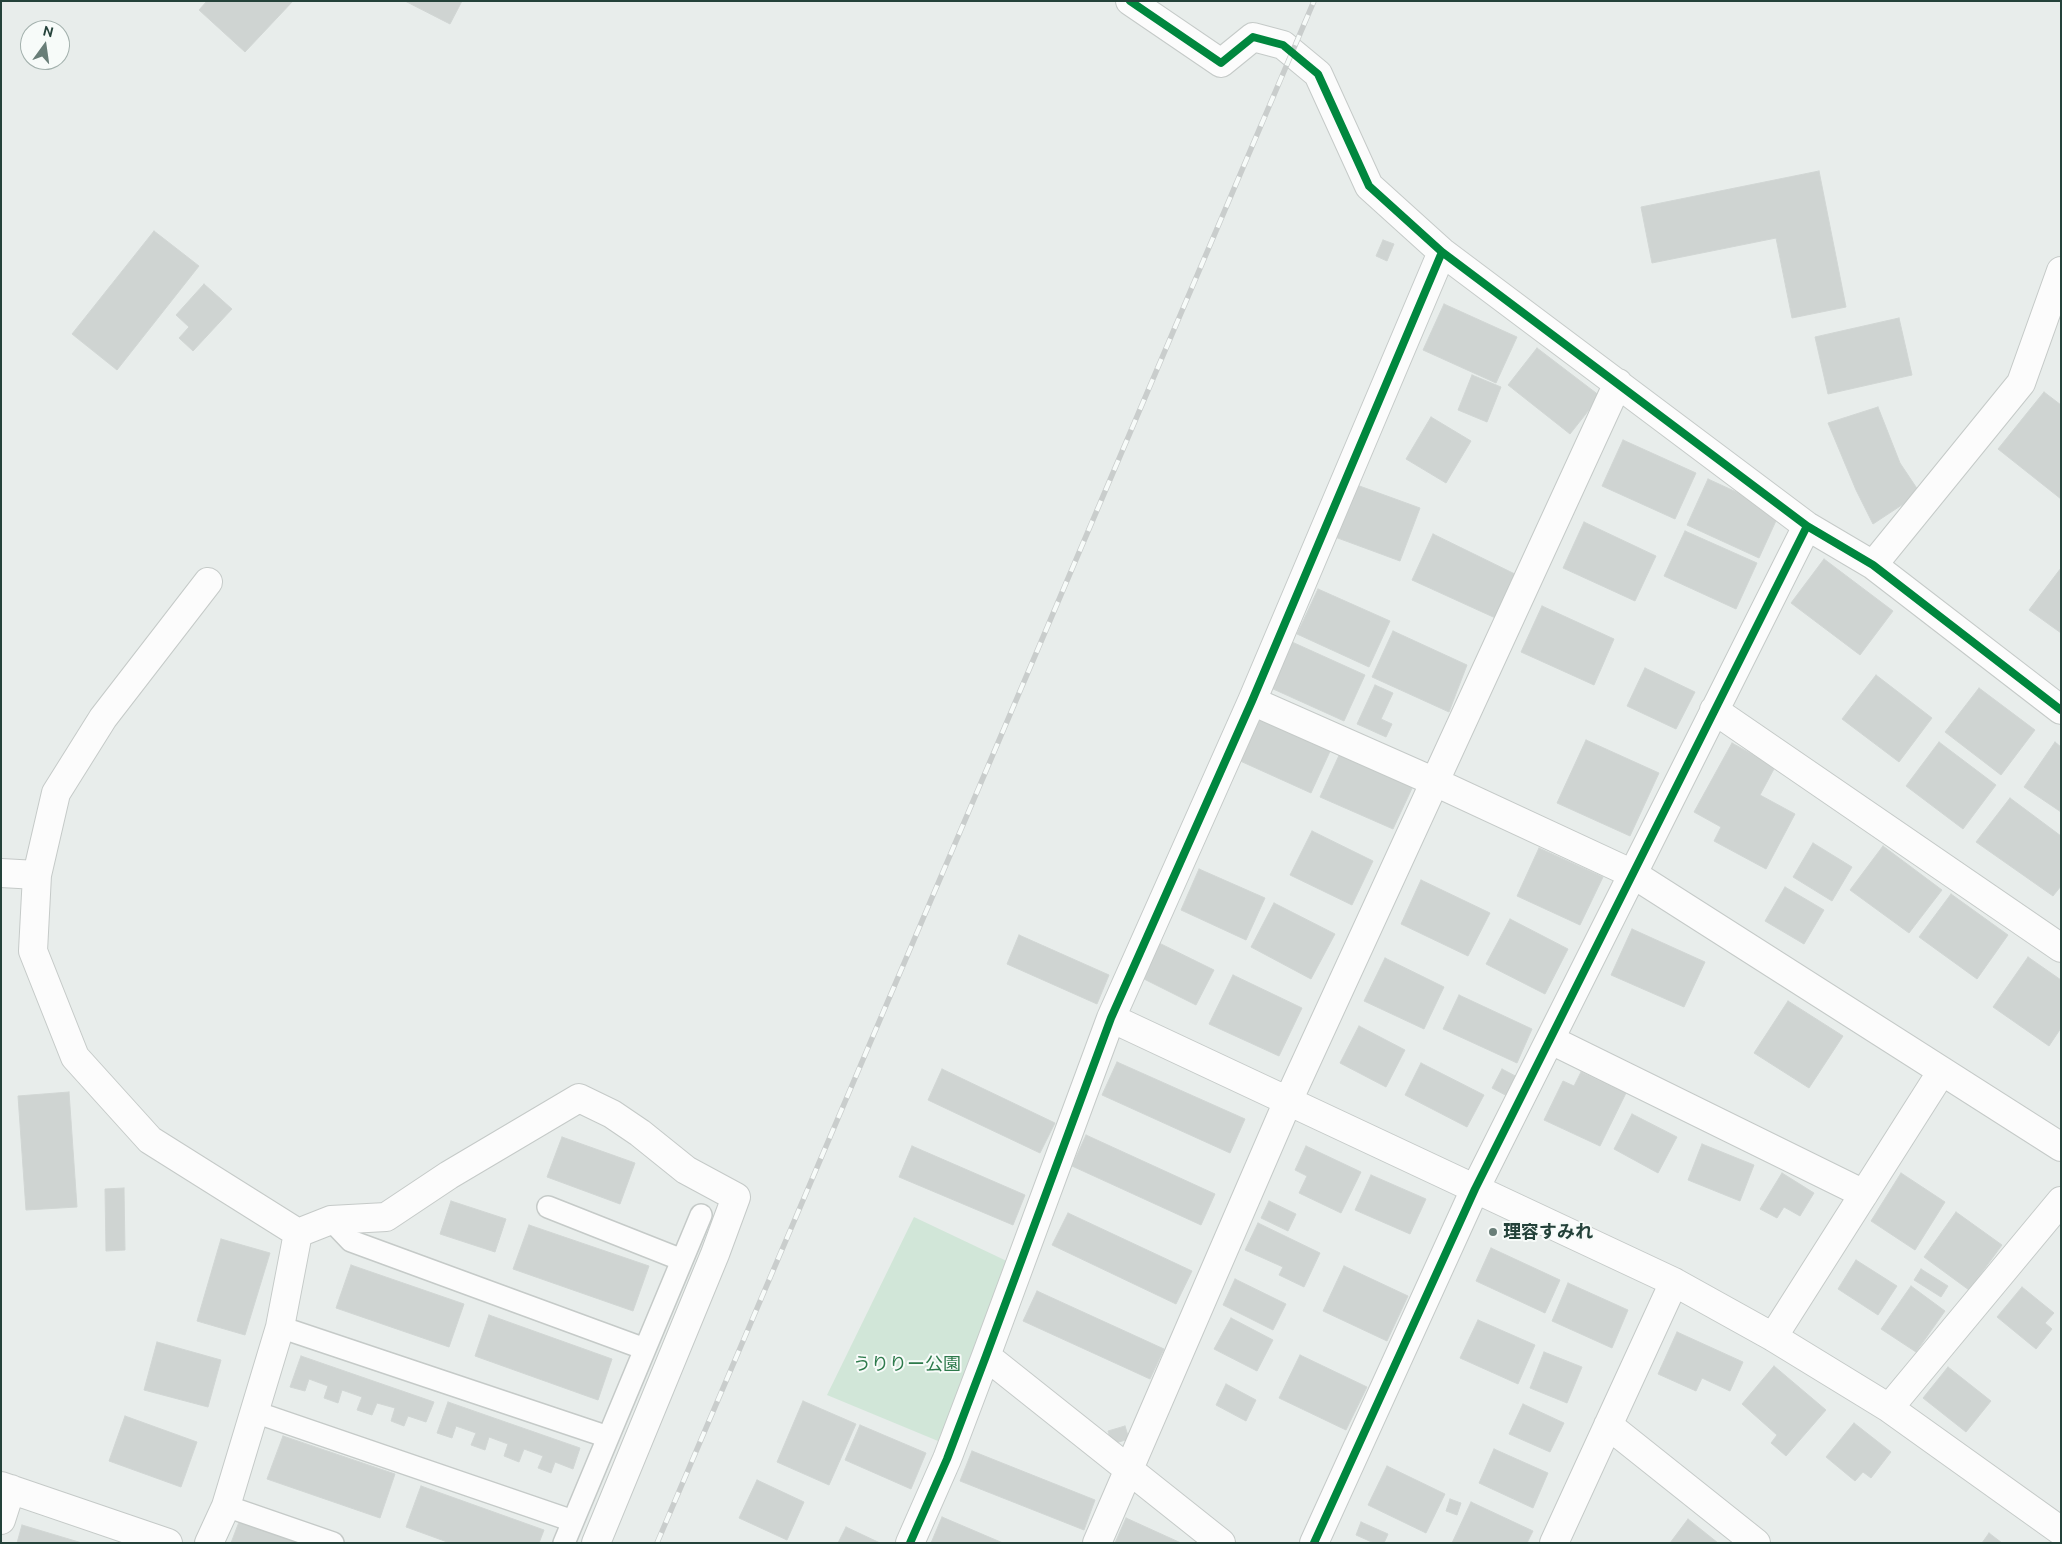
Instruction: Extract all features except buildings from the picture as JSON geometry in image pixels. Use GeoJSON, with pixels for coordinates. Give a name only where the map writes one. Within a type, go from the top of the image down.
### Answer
{"type":"FeatureCollection","features":[{"type":"Feature","properties":{"kind":"street"},"geometry":{"type":"LineString","coordinates":[[1130,1],[1221,63],[1253,37],[1283,45],[1318,74],[1369,186],[1442,252],[1807,526],[1873,565],[2061,710]]}},
{"type":"Feature","properties":{"kind":"street"},"geometry":{"type":"LineString","coordinates":[[910,1543],[947,1458],[1111,1018],[1252,701],[1442,252]]}},
{"type":"Feature","properties":{"kind":"street"},"geometry":{"type":"LineString","coordinates":[[1873,565],[2021,383],[2061,271]]}},
{"type":"Feature","properties":{"kind":"street"},"geometry":{"type":"LineString","coordinates":[[1097,1543],[1288,1101],[1618,384]]}},
{"type":"Feature","properties":{"kind":"street"},"geometry":{"type":"LineString","coordinates":[[1314,1543],[1476,1189],[1807,526]]}},
{"type":"Feature","properties":{"kind":"street"},"geometry":{"type":"LineString","coordinates":[[208,582],[103,718],[56,793],[36,875],[33,951],[75,1057],[150,1140],[298,1233]]}},
{"type":"Feature","properties":{"kind":"street"},"geometry":{"type":"LineString","coordinates":[[1252,701],[1435,782],[1633,874],[2061,1147]]}},
{"type":"Feature","properties":{"kind":"street"},"geometry":{"type":"LineString","coordinates":[[1714,710],[2061,948]]}},
{"type":"Feature","properties":{"kind":"street"},"geometry":{"type":"LineString","coordinates":[[1,873],[36,875]]}},
{"type":"Feature","properties":{"kind":"street"},"geometry":{"type":"LineString","coordinates":[[1111,1018],[1674,1282],[1773,1337],[1889,1408],[2061,1531]]}},
{"type":"Feature","properties":{"kind":"street"},"geometry":{"type":"LineString","coordinates":[[1551,1040],[1864,1194]]}},
{"type":"Feature","properties":{"kind":"street"},"geometry":{"type":"LineString","coordinates":[[1773,1337],[1942,1071]]}},
{"type":"Feature","properties":{"kind":"street"},"geometry":{"type":"LineString","coordinates":[[298,1233],[331,1220],[386,1217],[449,1175],[580,1098],[612,1114],[640,1133],[686,1170],[736,1197],[715,1254],[596,1543]]}},
{"type":"Feature","properties":{"kind":"street"},"geometry":{"type":"LineString","coordinates":[[1889,1408],[2061,1201]]}},
{"type":"Feature","properties":{"kind":"street"},"geometry":{"type":"LineString","coordinates":[[210,1543],[226,1506],[280,1327],[298,1233]]}},
{"type":"Feature","properties":{"kind":"street"},"geometry":{"type":"LineString","coordinates":[[1554,1543],[1674,1282]]}},
{"type":"Feature","properties":{"kind":"street"},"geometry":{"type":"LineString","coordinates":[[986,1356],[1221,1543]]}},
{"type":"Feature","properties":{"kind":"street"},"geometry":{"type":"LineString","coordinates":[[1608,1425],[1756,1543]]}},
{"type":"Feature","properties":{"kind":"street"},"geometry":{"type":"LineString","coordinates":[[1,1520],[6,1487],[168,1543]]}},
{"type":"Feature","properties":{"kind":"lane"},"geometry":{"type":"LineString","coordinates":[[548,1208],[682,1260]]}},
{"type":"Feature","properties":{"kind":"lane"},"geometry":{"type":"LineString","coordinates":[[564,1543],[701,1214]]}},
{"type":"Feature","properties":{"kind":"lane"},"geometry":{"type":"LineString","coordinates":[[331,1220],[351,1242],[645,1349]]}},
{"type":"Feature","properties":{"kind":"lane"},"geometry":{"type":"LineString","coordinates":[[280,1327],[608,1437]]}},
{"type":"Feature","properties":{"kind":"lane"},"geometry":{"type":"LineString","coordinates":[[255,1412],[573,1521]]}},
{"type":"Feature","properties":{"kind":"lane"},"geometry":{"type":"LineString","coordinates":[[226,1506],[333,1543]]}},
{"type":"Feature","properties":{"kind":"green space","name":"うりりー公園"},"geometry":{"type":"Polygon","coordinates":[[[914,1217],[1013,1264],[938,1441],[827,1395],[914,1217]]]}},
{"type":"Feature","properties":{"kind":"railway"},"geometry":{"type":"LineString","coordinates":[[657,1543],[1314,1]]}},
{"type":"Feature","properties":{"kind":"cycle path"},"geometry":{"type":"LineString","coordinates":[[1130,1],[1221,63],[1253,37],[1283,45],[1318,74],[1369,186],[1442,252],[1807,526],[1873,565],[2061,710]]}},
{"type":"Feature","properties":{"kind":"cycle path"},"geometry":{"type":"LineString","coordinates":[[910,1543],[947,1459],[1111,1018],[1252,701],[1442,252]]}},
{"type":"Feature","properties":{"kind":"cycle path"},"geometry":{"type":"LineString","coordinates":[[1314,1543],[1475,1189],[1807,526]]}},
{"type":"Feature","properties":{"kind":"place","name":"理容すみれ"},"geometry":{"type":"Point","coordinates":[1493,1232]}}]}
